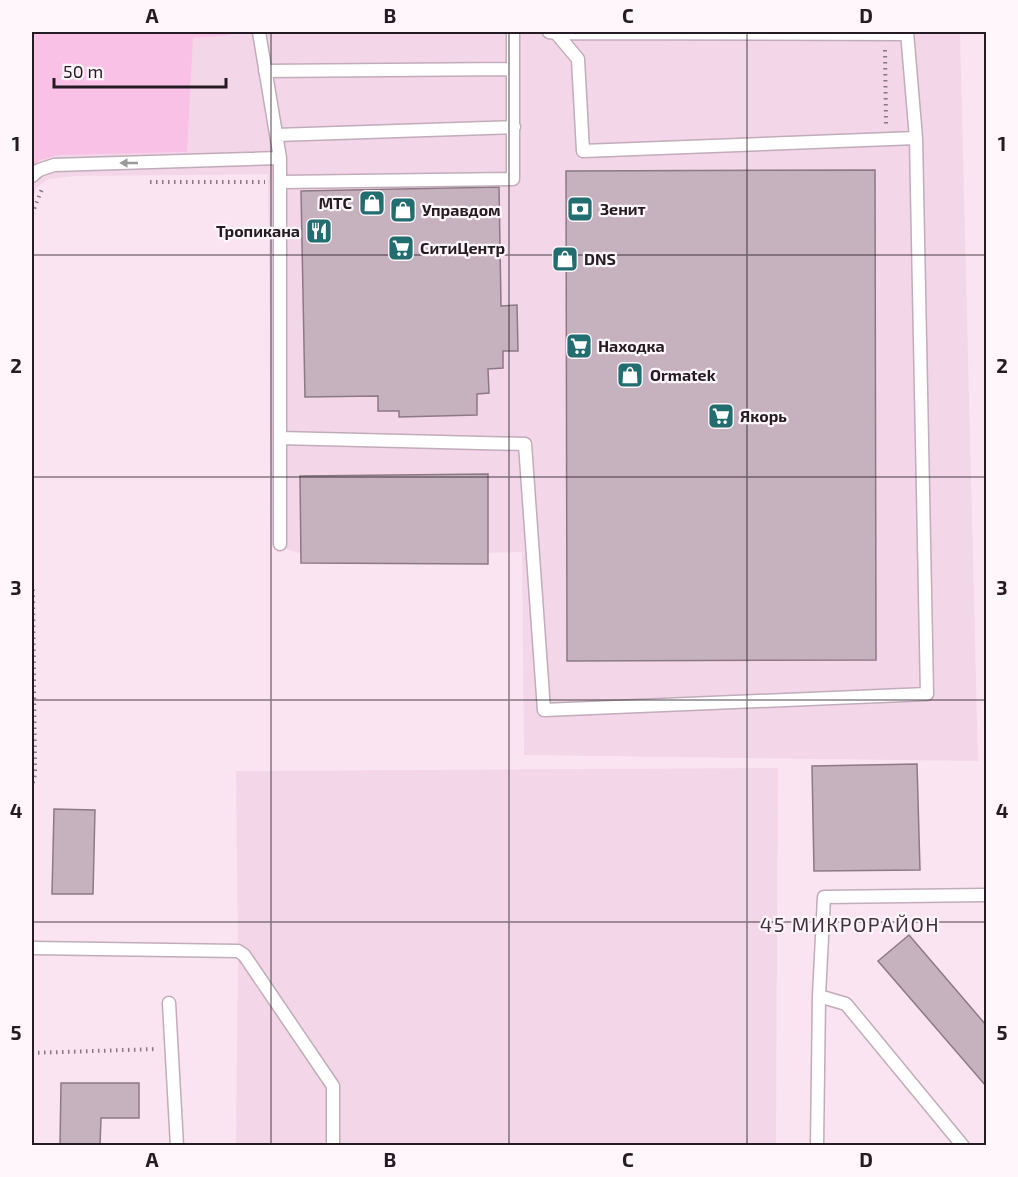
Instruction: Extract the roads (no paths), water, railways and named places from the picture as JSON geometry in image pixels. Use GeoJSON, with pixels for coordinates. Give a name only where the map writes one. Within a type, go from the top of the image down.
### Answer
{"type":"FeatureCollection","features":[{"type":"Feature","properties":{"kind":"lane"},"geometry":{"type":"LineString","coordinates":[[259,32],[280,158],[281,182],[280,544]]}},
{"type":"Feature","properties":{"kind":"lane"},"geometry":{"type":"LineString","coordinates":[[281,182],[513,179],[513,32]]}},
{"type":"Feature","properties":{"kind":"lane"},"geometry":{"type":"LineString","coordinates":[[280,438],[525,444],[544,710],[927,694],[916,138],[906,33],[553,32]]}},
{"type":"Feature","properties":{"kind":"lane"},"geometry":{"type":"LineString","coordinates":[[553,32],[578,59],[583,152],[916,138]]}},
{"type":"Feature","properties":{"kind":"lane"},"geometry":{"type":"LineString","coordinates":[[265,71],[513,69]]}},
{"type":"Feature","properties":{"kind":"lane"},"geometry":{"type":"LineString","coordinates":[[276,135],[513,127]]}},
{"type":"Feature","properties":{"kind":"lane"},"geometry":{"type":"LineString","coordinates":[[32,176],[39,170],[54,165],[280,158]]}},
{"type":"Feature","properties":{"kind":"lane"},"geometry":{"type":"LineString","coordinates":[[817,1146],[819,996],[824,897],[987,895]]}},
{"type":"Feature","properties":{"kind":"lane"},"geometry":{"type":"LineString","coordinates":[[32,948],[238,951],[244,955],[333,1086],[333,1146]]}},
{"type":"Feature","properties":{"kind":"lane"},"geometry":{"type":"LineString","coordinates":[[819,996],[846,1004],[963,1146]]}},
{"type":"Feature","properties":{"kind":"lane"},"geometry":{"type":"LineString","coordinates":[[170,1003],[177,1146]]}},
{"type":"Feature","properties":{"kind":"place","name":"МТС"},"geometry":{"type":"Point","coordinates":[372,203]}},
{"type":"Feature","properties":{"kind":"place","name":"Зенит"},"geometry":{"type":"Point","coordinates":[580,209]}},
{"type":"Feature","properties":{"kind":"place","name":"Управдом"},"geometry":{"type":"Point","coordinates":[403,210]}},
{"type":"Feature","properties":{"kind":"place","name":"Тропикана"},"geometry":{"type":"Point","coordinates":[319,231]}},
{"type":"Feature","properties":{"kind":"place","name":"СитиЦентр"},"geometry":{"type":"Point","coordinates":[401,248]}},
{"type":"Feature","properties":{"kind":"place","name":"DNS"},"geometry":{"type":"Point","coordinates":[565,259]}},
{"type":"Feature","properties":{"kind":"place","name":"Находка"},"geometry":{"type":"Point","coordinates":[579,346]}},
{"type":"Feature","properties":{"kind":"place","name":"Ormatek"},"geometry":{"type":"Point","coordinates":[630,375]}},
{"type":"Feature","properties":{"kind":"place","name":"Якорь"},"geometry":{"type":"Point","coordinates":[721,416]}},
{"type":"Feature","properties":{"kind":"district","name":"45 МИКРОРАЙОН"},"geometry":{"type":"Point","coordinates":[850,925]}}]}
